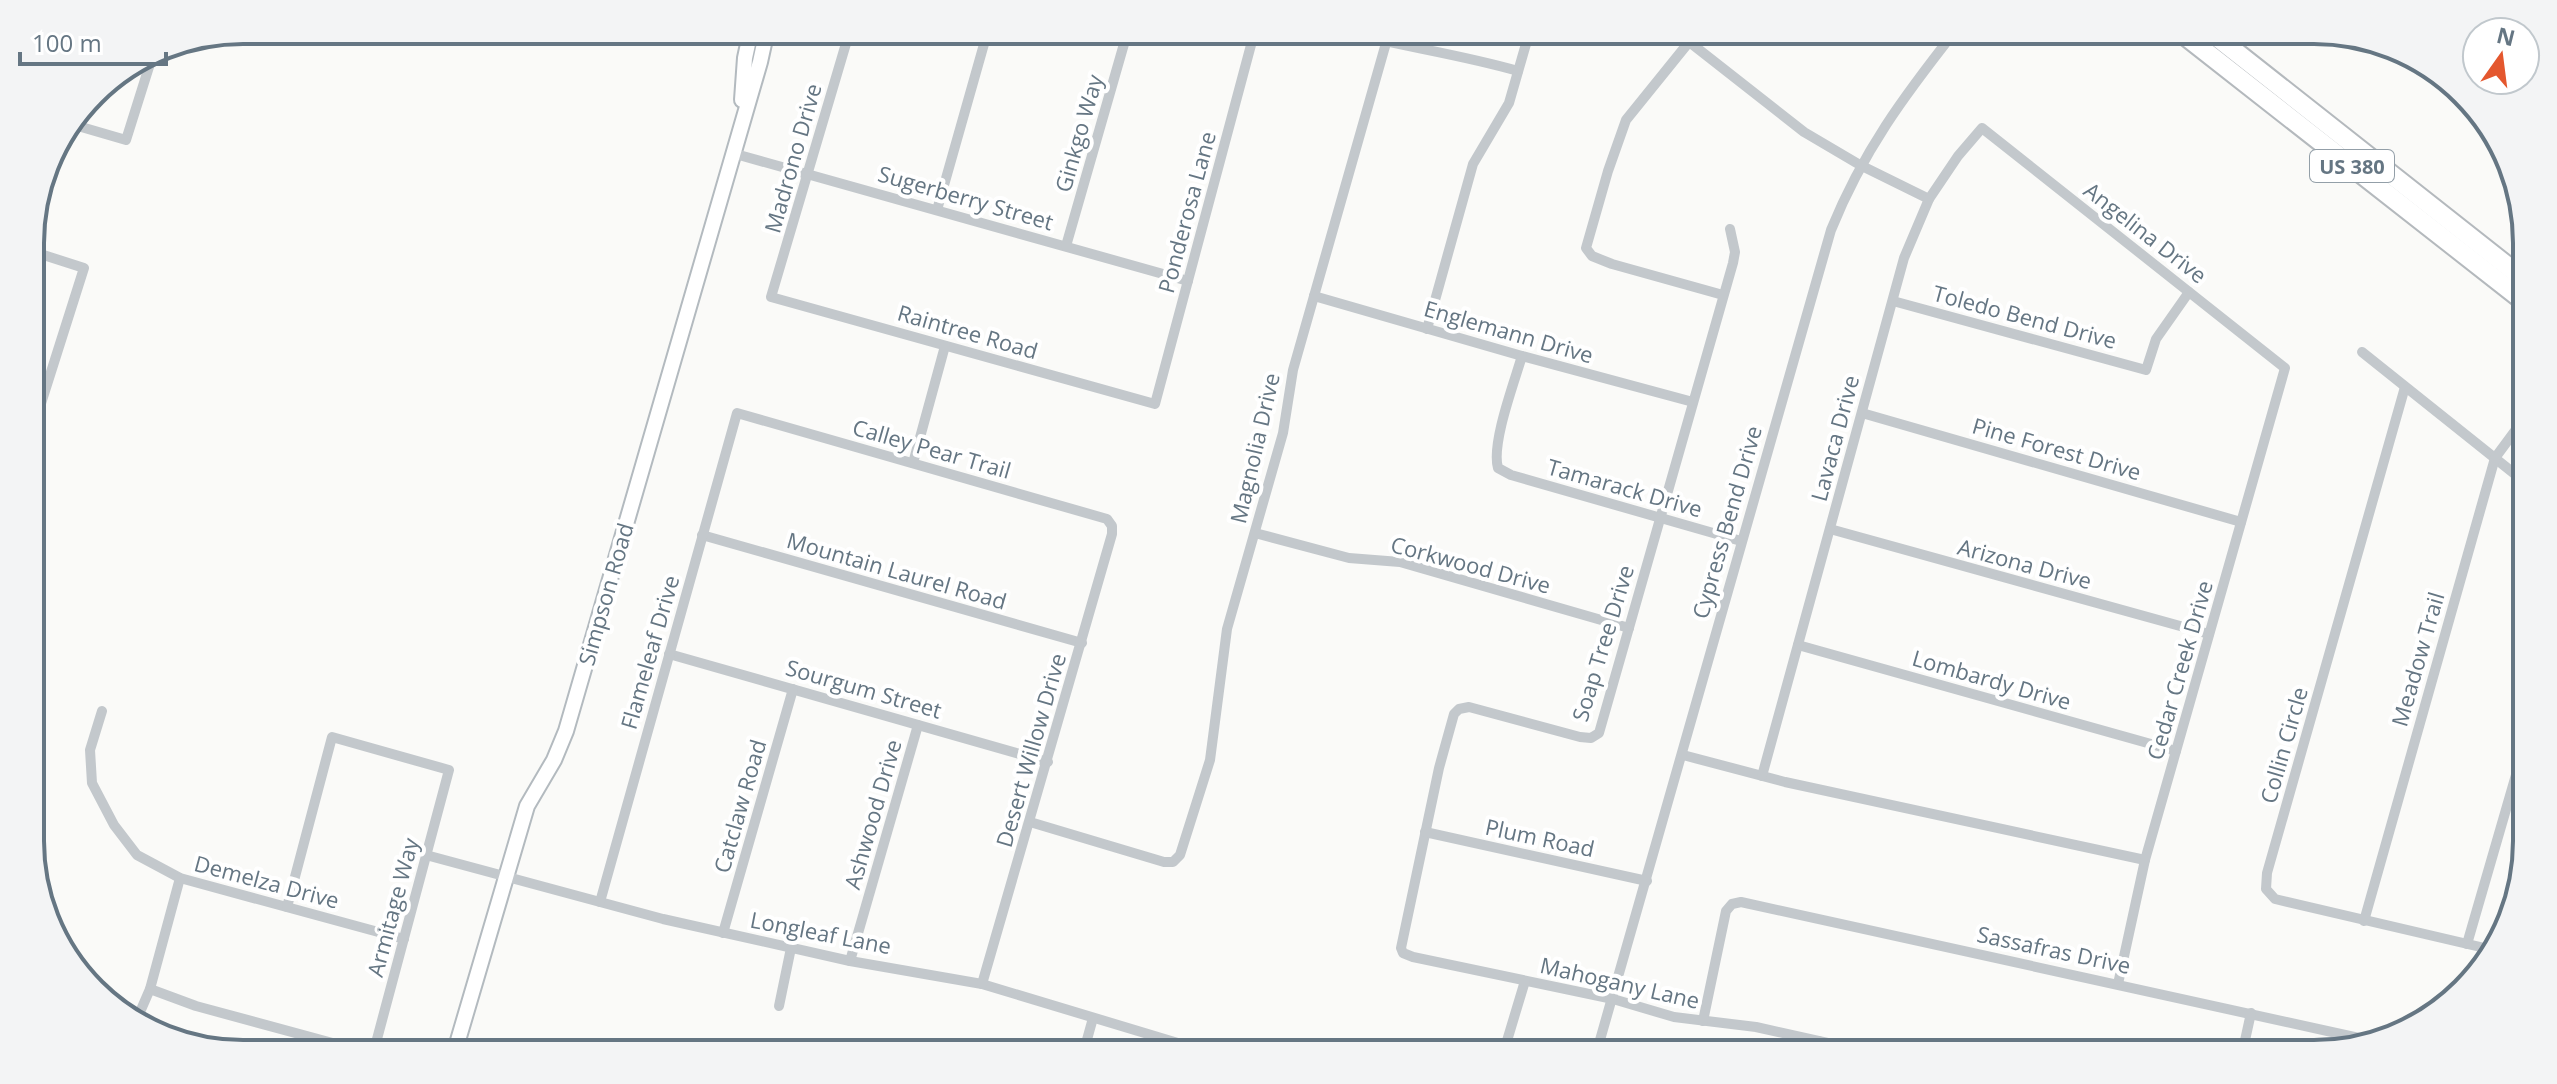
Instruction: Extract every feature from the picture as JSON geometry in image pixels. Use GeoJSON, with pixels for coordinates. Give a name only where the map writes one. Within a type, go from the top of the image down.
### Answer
{"type":"FeatureCollection","features":[{"type":"Feature","properties":{"kind":"highway","name":"US 380"},"geometry":{"type":"LineString","coordinates":[[2196,44],[2513,293]]}},
{"type":"Feature","properties":{"kind":"highway","name":"US 380"},"geometry":{"type":"LineString","coordinates":[[2226,44],[2513,271]]}},
{"type":"Feature","properties":{"kind":"street","name":"Simpson Road"},"geometry":{"type":"LineString","coordinates":[[740,128],[748,44]]}},
{"type":"Feature","properties":{"kind":"street","name":"Simpson Road"},"geometry":{"type":"LineString","coordinates":[[458,1040],[527,806],[554,760],[566,731],[763,44]]}},
{"type":"Feature","properties":{"kind":"street","name":"Madrono Drive"},"geometry":{"type":"LineString","coordinates":[[771,297],[846,44]]}},
{"type":"Feature","properties":{"kind":"street"},"geometry":{"type":"LineString","coordinates":[[937,210],[984,44]]}},
{"type":"Feature","properties":{"kind":"street","name":"Ginkgo Way"},"geometry":{"type":"LineString","coordinates":[[1066,246],[1124,44]]}},
{"type":"Feature","properties":{"kind":"street","name":"Ponderosa Lane"},"geometry":{"type":"LineString","coordinates":[[1155,404],[1251,44]]}},
{"type":"Feature","properties":{"kind":"street","name":"Magnolia Drive"},"geometry":{"type":"LineString","coordinates":[[1030,822],[1164,862],[1173,862],[1180,855],[1210,760],[1223,653],[1283,433],[1293,370],[1386,44]]}},
{"type":"Feature","properties":{"kind":"street"},"geometry":{"type":"LineString","coordinates":[[1391,44],[1518,71]]}},
{"type":"Feature","properties":{"kind":"street"},"geometry":{"type":"LineString","coordinates":[[1427,329],[1473,164],[1509,103],[1526,44]]}},
{"type":"Feature","properties":{"kind":"street"},"geometry":{"type":"LineString","coordinates":[[1687,44],[1626,120],[1586,248],[1592,256],[1612,264],[1723,295]]}},
{"type":"Feature","properties":{"kind":"street"},"geometry":{"type":"LineString","coordinates":[[1692,44],[1804,132],[1860,165],[1929,199]]}},
{"type":"Feature","properties":{"kind":"street","name":"Cypress Bend Drive"},"geometry":{"type":"LineString","coordinates":[[1600,1040],[1824,251],[1860,165],[1899,103],[1945,44]]}},
{"type":"Feature","properties":{"kind":"street"},"geometry":{"type":"LineString","coordinates":[[82,127],[126,140],[148,69]]}},
{"type":"Feature","properties":{"kind":"street","name":"Lavaca Drive"},"geometry":{"type":"LineString","coordinates":[[1762,776],[1904,258],[1929,199],[1958,156],[1982,128]]}},
{"type":"Feature","properties":{"kind":"street","name":"Angelina Drive"},"geometry":{"type":"LineString","coordinates":[[1982,128],[2285,368]]}},
{"type":"Feature","properties":{"kind":"street","name":"Sugerberry Street"},"geometry":{"type":"LineString","coordinates":[[732,153],[1188,281]]}},
{"type":"Feature","properties":{"kind":"street","name":"Soap Tree Drive"},"geometry":{"type":"LineString","coordinates":[[1403,953],[1401,943],[1454,714],[1459,709],[1478,708],[1580,737],[1596,737],[1602,724],[1735,252],[1730,229]]}},
{"type":"Feature","properties":{"kind":"street"},"geometry":{"type":"LineString","coordinates":[[44,255],[84,268],[44,376]]}},
{"type":"Feature","properties":{"kind":"street","name":"Toledo Bend Drive"},"geometry":{"type":"LineString","coordinates":[[1893,301],[2146,370],[2156,339],[2189,292]]}},
{"type":"Feature","properties":{"kind":"street","name":"Englemann Drive"},"geometry":{"type":"LineString","coordinates":[[1314,296],[1693,402]]}},
{"type":"Feature","properties":{"kind":"street","name":"Raintree Road"},"geometry":{"type":"LineString","coordinates":[[771,297],[1155,404]]}},
{"type":"Feature","properties":{"kind":"street"},"geometry":{"type":"LineString","coordinates":[[913,463],[945,346]]}},
{"type":"Feature","properties":{"kind":"street"},"geometry":{"type":"LineString","coordinates":[[2362,352],[2513,473]]}},
{"type":"Feature","properties":{"kind":"street","name":"Tamarack Drive"},"geometry":{"type":"LineString","coordinates":[[1522,356],[1498,441],[1495,458],[1498,468],[1511,475],[1741,541]]}},
{"type":"Feature","properties":{"kind":"street","name":"Cedar Creek Drive"},"geometry":{"type":"LineString","coordinates":[[2118,984],[2145,860],[2285,368]]}},
{"type":"Feature","properties":{"kind":"street","name":"Collin Circle"},"geometry":{"type":"LineString","coordinates":[[2405,387],[2265,882],[2268,894],[2275,899],[2481,947]]}},
{"type":"Feature","properties":{"kind":"street","name":"Calley Pear Trail"},"geometry":{"type":"LineString","coordinates":[[737,413],[1107,519],[1112,526]]}},
{"type":"Feature","properties":{"kind":"street","name":"Flameleaf Drive"},"geometry":{"type":"LineString","coordinates":[[600,902],[737,413]]}},
{"type":"Feature","properties":{"kind":"street","name":"Pine Forest Drive"},"geometry":{"type":"LineString","coordinates":[[1862,413],[2241,522]]}},
{"type":"Feature","properties":{"kind":"street","name":"Meadow Trail"},"geometry":{"type":"LineString","coordinates":[[2364,921],[2495,458],[2513,434]]}},
{"type":"Feature","properties":{"kind":"street","name":"Desert Willow Drive"},"geometry":{"type":"LineString","coordinates":[[982,984],[1082,643],[1112,526]]}},
{"type":"Feature","properties":{"kind":"street","name":"Arizona Drive"},"geometry":{"type":"LineString","coordinates":[[1830,529],[2209,634]]}},
{"type":"Feature","properties":{"kind":"street","name":"Corkwood Drive"},"geometry":{"type":"LineString","coordinates":[[1255,533],[1349,558],[1400,562],[1629,628]]}},
{"type":"Feature","properties":{"kind":"street","name":"Mountain Laurel Road"},"geometry":{"type":"LineString","coordinates":[[702,535],[1082,643]]}},
{"type":"Feature","properties":{"kind":"street","name":"Lombardy Drive"},"geometry":{"type":"LineString","coordinates":[[1798,645],[2176,751]]}},
{"type":"Feature","properties":{"kind":"street","name":"Sourgum Street"},"geometry":{"type":"LineString","coordinates":[[669,654],[1048,762]]}},
{"type":"Feature","properties":{"kind":"street","name":"Catclaw Road"},"geometry":{"type":"LineString","coordinates":[[723,933],[793,689]]}},
{"type":"Feature","properties":{"kind":"street","name":"Demelza Drive"},"geometry":{"type":"LineString","coordinates":[[102,711],[90,750],[92,783],[114,825],[137,855],[180,878],[404,939]]}},
{"type":"Feature","properties":{"kind":"street","name":"Ashwood Drive"},"geometry":{"type":"LineString","coordinates":[[850,961],[918,725]]}},
{"type":"Feature","properties":{"kind":"street","name":"Armitage Way"},"geometry":{"type":"LineString","coordinates":[[287,907],[332,737],[449,770],[377,1040]]}},
{"type":"Feature","properties":{"kind":"street"},"geometry":{"type":"LineString","coordinates":[[1683,755],[1762,776],[2145,860]]}},
{"type":"Feature","properties":{"kind":"street"},"geometry":{"type":"LineString","coordinates":[[2467,944],[2513,785]]}},
{"type":"Feature","properties":{"kind":"street","name":"Plum Road"},"geometry":{"type":"LineString","coordinates":[[1425,832],[1647,881]]}},
{"type":"Feature","properties":{"kind":"street","name":"Longleaf Lane"},"geometry":{"type":"LineString","coordinates":[[426,855],[723,933],[850,961],[982,984],[1167,1040]]}},
{"type":"Feature","properties":{"kind":"street"},"geometry":{"type":"LineString","coordinates":[[141,1011],[150,989],[180,878]]}},
{"type":"Feature","properties":{"kind":"street","name":"Sassafras Drive"},"geometry":{"type":"LineString","coordinates":[[1703,1021],[1726,911],[1732,904],[1741,902],[2352,1036]]}},
{"type":"Feature","properties":{"kind":"street"},"geometry":{"type":"LineString","coordinates":[[779,1006],[791,948]]}},
{"type":"Feature","properties":{"kind":"street","name":"Mahogany Lane"},"geometry":{"type":"LineString","coordinates":[[1403,953],[1613,999],[1674,1017],[1756,1027],[1814,1040]]}},
{"type":"Feature","properties":{"kind":"street"},"geometry":{"type":"LineString","coordinates":[[1507,1040],[1525,981]]}},
{"type":"Feature","properties":{"kind":"street"},"geometry":{"type":"LineString","coordinates":[[150,989],[196,1006],[321,1040]]}},
{"type":"Feature","properties":{"kind":"street"},"geometry":{"type":"LineString","coordinates":[[2245,1040],[2251,1013]]}},
{"type":"Feature","properties":{"kind":"street"},"geometry":{"type":"LineString","coordinates":[[1087,1040],[1093,1018]]}}]}
